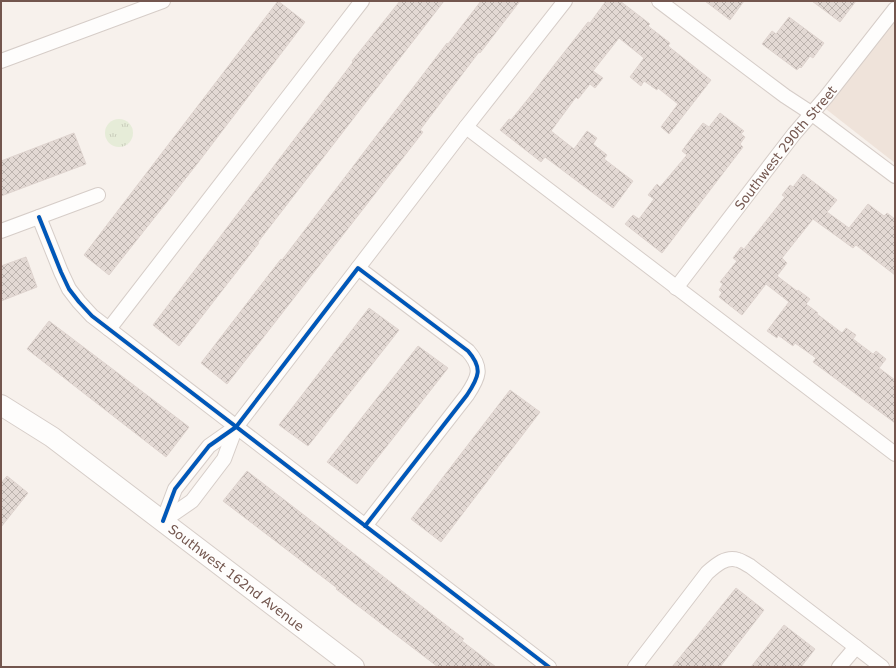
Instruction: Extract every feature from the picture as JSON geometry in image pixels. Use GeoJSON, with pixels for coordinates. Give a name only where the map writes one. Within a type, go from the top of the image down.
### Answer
{"type":"FeatureCollection","features":[{"type":"Feature","properties":{"kind":"street"},"geometry":{"type":"LineString","coordinates":[[1,61],[163,1]]}},
{"type":"Feature","properties":{"kind":"street"},"geometry":{"type":"LineString","coordinates":[[109,329],[362,1]]}},
{"type":"Feature","properties":{"kind":"street"},"geometry":{"type":"LineString","coordinates":[[163,521],[192,501],[224,459],[236,427],[466,127],[565,1]]}},
{"type":"Feature","properties":{"kind":"street"},"geometry":{"type":"LineString","coordinates":[[659,1],[785,96],[811,113],[895,176]]}},
{"type":"Feature","properties":{"kind":"street","name":"Southwest 290th Street"},"geometry":{"type":"LineString","coordinates":[[676,288],[794,134],[811,113],[826,98],[895,9]]}},
{"type":"Feature","properties":{"kind":"street"},"geometry":{"type":"LineString","coordinates":[[466,127],[895,454]]}},
{"type":"Feature","properties":{"kind":"street"},"geometry":{"type":"LineString","coordinates":[[1,231],[98,195]]}},
{"type":"Feature","properties":{"kind":"street"},"geometry":{"type":"LineString","coordinates":[[39,217],[69,289],[78,302],[92,316],[549,667]]}},
{"type":"Feature","properties":{"kind":"street"},"geometry":{"type":"LineString","coordinates":[[358,268],[468,351],[474,358],[478,367],[473,385],[466,395],[366,526]]}},
{"type":"Feature","properties":{"kind":"street","name":"Southwest 162nd Avenue"},"geometry":{"type":"LineString","coordinates":[[1,405],[52,437],[354,667]]}},
{"type":"Feature","properties":{"kind":"street"},"geometry":{"type":"LineString","coordinates":[[163,521],[175,489],[209,446],[236,427]]}},
{"type":"Feature","properties":{"kind":"street"},"geometry":{"type":"LineString","coordinates":[[635,667],[707,573],[718,563],[730,559],[739,560],[750,566],[882,667]]}},
{"type":"Feature","properties":{"kind":"street"},"geometry":{"type":"LineString","coordinates":[[839,667],[856,647]]}},
{"type":"Feature","properties":{"kind":"shaded area"},"geometry":{"type":"Polygon","coordinates":[[[895,1],[895,163],[817,102],[895,1]]]}},
{"type":"Feature","properties":{"kind":"green space"},"geometry":{"type":"Polygon","coordinates":[[[119,119],[129,123],[133,133],[129,143],[119,147],[109,143],[105,133],[109,123],[119,119]]]}},
{"type":"Feature","properties":{"kind":"building"},"geometry":{"type":"Polygon","coordinates":[[[278,1],[305,22],[197,164],[109,275],[84,255],[278,1]]]}},
{"type":"Feature","properties":{"kind":"building"},"geometry":{"type":"Polygon","coordinates":[[[400,1],[444,1],[179,346],[153,325],[353,62],[352,61],[400,1]]]}},
{"type":"Feature","properties":{"kind":"building"},"geometry":{"type":"Polygon","coordinates":[[[481,1],[520,1],[420,130],[423,132],[227,384],[201,363],[481,1]]]}},
{"type":"Feature","properties":{"kind":"building"},"geometry":{"type":"Polygon","coordinates":[[[606,1],[620,1],[650,24],[648,26],[670,43],[668,46],[711,80],[669,134],[661,127],[678,104],[658,88],[657,90],[644,81],[641,86],[630,77],[644,58],[619,38],[593,71],[603,78],[595,88],[590,84],[578,99],[576,97],[551,131],[574,149],[587,131],[597,138],[593,144],[607,155],[604,159],[633,181],[613,208],[545,157],[541,162],[500,130],[509,119],[511,120],[588,22],[590,23],[606,1]]]}},
{"type":"Feature","properties":{"kind":"building"},"geometry":{"type":"Polygon","coordinates":[[[705,1],[744,1],[730,20],[705,1]]]}},
{"type":"Feature","properties":{"kind":"building"},"geometry":{"type":"Polygon","coordinates":[[[812,1],[856,1],[840,22],[812,1]]]}},
{"type":"Feature","properties":{"kind":"building"},"geometry":{"type":"Polygon","coordinates":[[[789,17],[824,43],[813,58],[810,56],[801,68],[800,67],[797,70],[762,44],[772,31],[776,34],[789,17]]]}},
{"type":"Feature","properties":{"kind":"building"},"geometry":{"type":"Polygon","coordinates":[[[720,113],[744,131],[741,134],[745,137],[740,144],[743,147],[662,253],[625,224],[633,215],[639,219],[654,199],[648,195],[657,184],[660,187],[687,155],[682,151],[695,133],[703,123],[709,127],[720,113]]]}},
{"type":"Feature","properties":{"kind":"building"},"geometry":{"type":"Polygon","coordinates":[[[74,133],[86,164],[1,196],[1,161],[74,133]]]}},
{"type":"Feature","properties":{"kind":"building"},"geometry":{"type":"Polygon","coordinates":[[[803,174],[837,200],[827,212],[849,228],[868,204],[884,216],[887,213],[895,219],[895,275],[856,245],[853,248],[813,219],[782,258],[787,263],[777,276],[810,299],[806,304],[818,313],[817,314],[842,333],[846,328],[856,335],[853,339],[873,354],[876,351],[886,359],[879,368],[895,380],[895,423],[813,362],[816,358],[795,343],[793,346],[778,335],[777,338],[767,331],[789,302],[766,284],[742,315],[719,297],[722,293],[719,290],[723,284],[720,282],[737,261],[733,258],[741,247],[744,249],[785,197],[782,195],[790,185],[793,187],[803,174]]]}},
{"type":"Feature","properties":{"kind":"building"},"geometry":{"type":"Polygon","coordinates":[[[26,257],[37,287],[1,301],[1,266],[26,257]]]}},
{"type":"Feature","properties":{"kind":"building"},"geometry":{"type":"Polygon","coordinates":[[[369,308],[399,330],[308,446],[279,425],[369,308]]]}},
{"type":"Feature","properties":{"kind":"building"},"geometry":{"type":"Polygon","coordinates":[[[49,321],[189,427],[166,457],[27,349],[49,321]]]}},
{"type":"Feature","properties":{"kind":"building"},"geometry":{"type":"Polygon","coordinates":[[[418,346],[448,368],[357,484],[327,462],[418,346]]]}},
{"type":"Feature","properties":{"kind":"building"},"geometry":{"type":"Polygon","coordinates":[[[510,390],[540,412],[441,542],[411,519],[510,390]]]}},
{"type":"Feature","properties":{"kind":"building"},"geometry":{"type":"Polygon","coordinates":[[[247,471],[464,639],[462,641],[496,667],[438,667],[223,501],[247,471]]]}},
{"type":"Feature","properties":{"kind":"building"},"geometry":{"type":"Polygon","coordinates":[[[7,476],[28,493],[1,527],[1,483],[7,476]]]}},
{"type":"Feature","properties":{"kind":"building"},"geometry":{"type":"Polygon","coordinates":[[[736,588],[764,610],[720,667],[672,667],[736,588]]]}},
{"type":"Feature","properties":{"kind":"building"},"geometry":{"type":"Polygon","coordinates":[[[784,625],[815,649],[801,667],[751,667],[784,625]]]}},
{"type":"Feature","properties":{"kind":"cycle path"},"geometry":{"type":"LineString","coordinates":[[39,217],[69,289],[92,316],[549,667]]}},
{"type":"Feature","properties":{"kind":"cycle path"},"geometry":{"type":"LineString","coordinates":[[163,521],[175,489],[209,446],[236,427],[358,268],[468,351],[476,363],[478,373],[477,378],[467,395],[365,526]]}}]}
